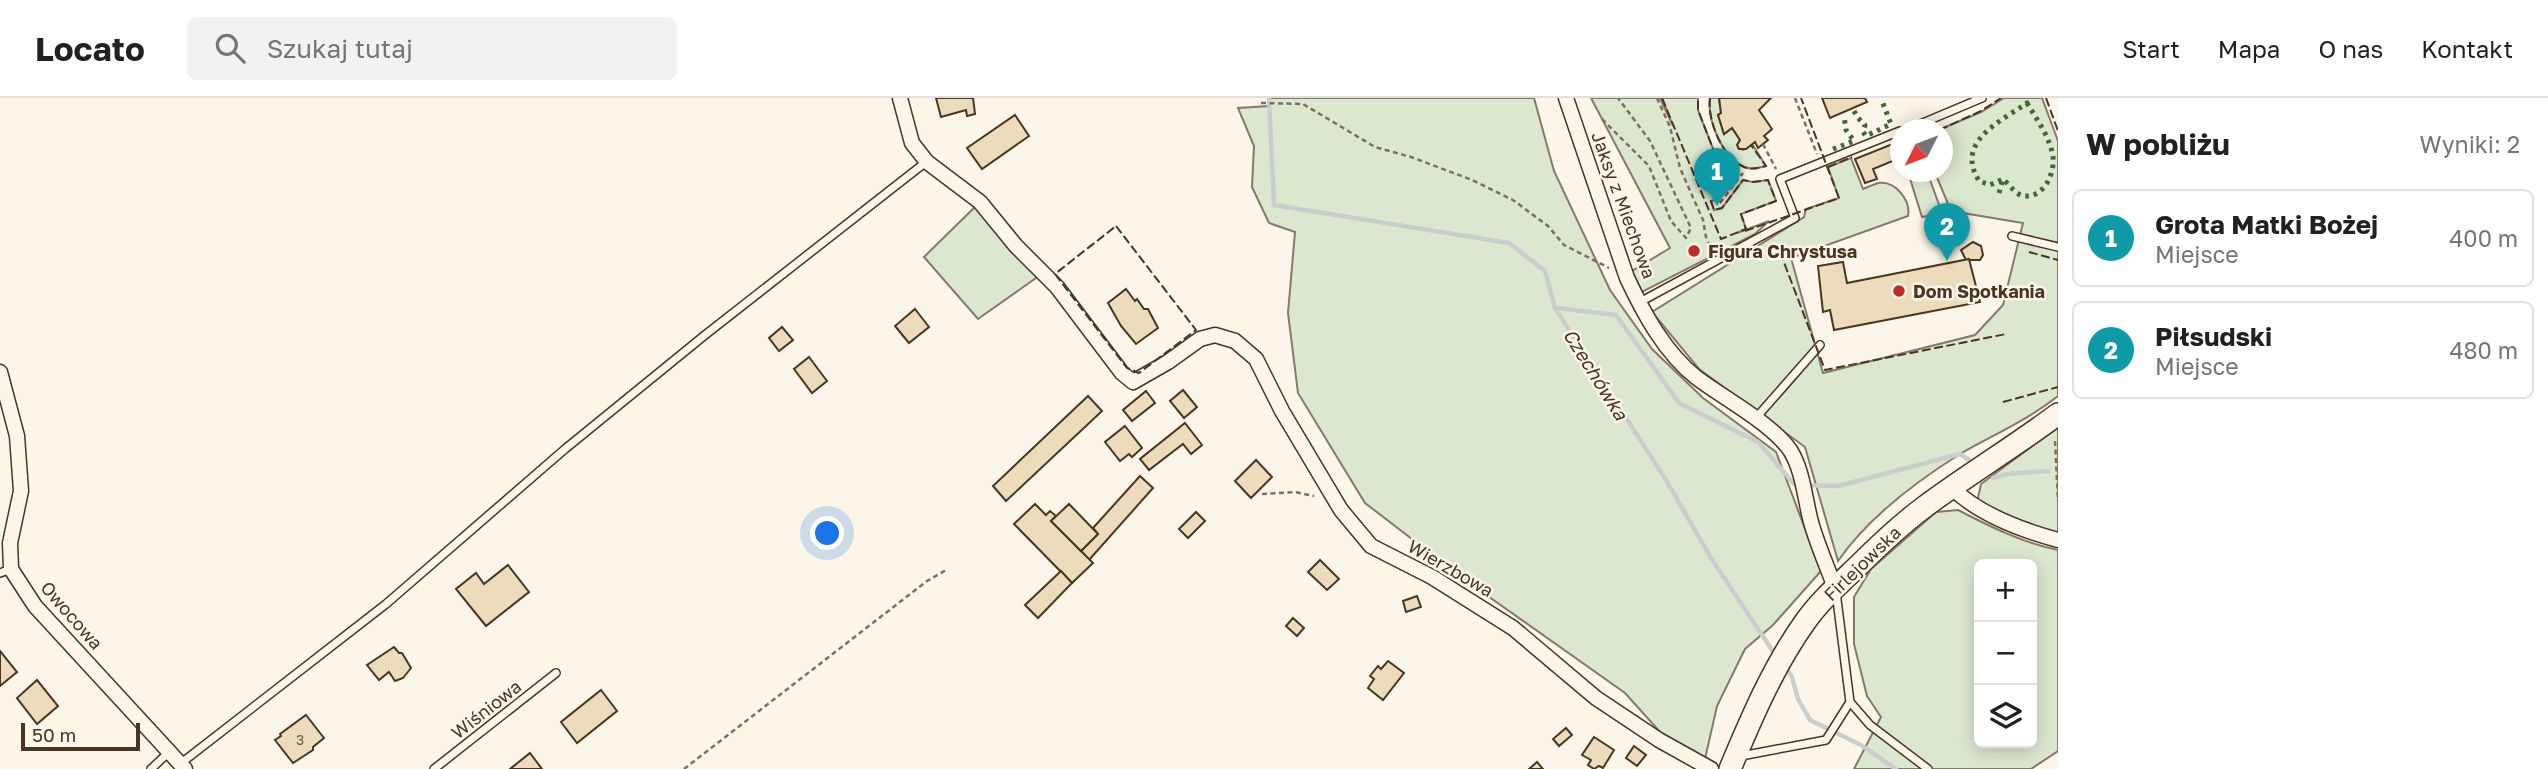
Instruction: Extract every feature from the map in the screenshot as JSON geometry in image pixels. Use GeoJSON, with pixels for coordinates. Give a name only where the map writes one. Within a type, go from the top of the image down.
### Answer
{"type":"FeatureCollection","features":[{"type":"Feature","properties":{"kind":"street"},"geometry":{"type":"LineString","coordinates":[[900,98],[912,143],[927,162]]}},
{"type":"Feature","properties":{"kind":"street","name":"Jaksy z Miechowa"},"geometry":{"type":"LineString","coordinates":[[1566,98],[1627,278],[1639,303],[1658,334],[1694,376],[1780,438],[1792,453],[1812,526],[1835,588]]}},
{"type":"Feature","properties":{"kind":"street","name":"Wierzbowa"},"geometry":{"type":"LineString","coordinates":[[927,162],[980,202],[1016,246],[1058,287],[1122,373],[1133,382],[1200,339],[1215,335],[1235,341],[1256,359],[1282,411],[1341,510],[1371,546],[1432,577],[1513,628],[1596,698],[1659,740],[1711,769]]}},
{"type":"Feature","properties":{"kind":"street","name":"Owocowa"},"geometry":{"type":"LineString","coordinates":[[0,372],[17,436],[21,491],[6,571],[183,766]]}},
{"type":"Feature","properties":{"kind":"street","name":"Firlejowska"},"geometry":{"type":"LineString","coordinates":[[1733,763],[1788,648],[1835,588],[1894,532],[1952,488],[2056,422]]}},
{"type":"Feature","properties":{"kind":"street"},"geometry":{"type":"LineString","coordinates":[[1952,488],[1976,507],[2010,524],[2058,540]]}},
{"type":"Feature","properties":{"kind":"lane"},"geometry":{"type":"LineString","coordinates":[[1932,119],[1982,98]]}},
{"type":"Feature","properties":{"kind":"lane"},"geometry":{"type":"LineString","coordinates":[[1639,303],[1796,218],[1780,179],[1890,135]]}},
{"type":"Feature","properties":{"kind":"lane"},"geometry":{"type":"LineString","coordinates":[[183,766],[386,604],[705,335],[927,162]]}},
{"type":"Feature","properties":{"kind":"lane"},"geometry":{"type":"LineString","coordinates":[[2012,236],[2058,247]]}},
{"type":"Feature","properties":{"kind":"lane"},"geometry":{"type":"LineString","coordinates":[[1755,419],[1821,345]]}},
{"type":"Feature","properties":{"kind":"lane"},"geometry":{"type":"LineString","coordinates":[[1835,588],[1850,702],[1870,725],[1928,769]]}},
{"type":"Feature","properties":{"kind":"lane","name":"Wiśniowa"},"geometry":{"type":"LineString","coordinates":[[434,769],[556,673]]}},
{"type":"Feature","properties":{"kind":"lane"},"geometry":{"type":"LineString","coordinates":[[1733,763],[1826,740],[1850,702]]}},
{"type":"Feature","properties":{"kind":"lane"},"geometry":{"type":"LineString","coordinates":[[151,769],[169,752]]}},
{"type":"Feature","properties":{"kind":"path"},"geometry":{"type":"LineString","coordinates":[[1602,119],[1641,155],[1671,221],[1686,237],[1691,228],[1650,141],[1618,98]]}},
{"type":"Feature","properties":{"kind":"path"},"geometry":{"type":"LineString","coordinates":[[1657,98],[1670,127],[1681,168],[1703,219],[1706,237],[1712,250],[1722,259]]}},
{"type":"Feature","properties":{"kind":"path"},"geometry":{"type":"LineString","coordinates":[[1795,98],[1821,162]]}},
{"type":"Feature","properties":{"kind":"path"},"geometry":{"type":"LineString","coordinates":[[1261,103],[1303,104],[1376,146],[1472,180],[1513,200],[1548,226],[1564,245],[1627,278]]}},
{"type":"Feature","properties":{"kind":"path"},"geometry":{"type":"LineString","coordinates":[[1763,144],[1780,179]]}},
{"type":"Feature","properties":{"kind":"path"},"geometry":{"type":"LineString","coordinates":[[1720,203],[1743,173]]}},
{"type":"Feature","properties":{"kind":"path"},"geometry":{"type":"LineString","coordinates":[[2056,422],[2058,501]]}},
{"type":"Feature","properties":{"kind":"path"},"geometry":{"type":"LineString","coordinates":[[1262,494],[1295,492],[1321,497],[1341,510]]}},
{"type":"Feature","properties":{"kind":"path"},"geometry":{"type":"LineString","coordinates":[[684,769],[927,581],[946,570]]}},
{"type":"Feature","properties":{"kind":"green space"},"geometry":{"type":"Polygon","coordinates":[[[1269,98],[1534,98],[1554,171],[1610,290],[1652,349],[1703,398],[1776,452],[1821,571],[1773,625],[1745,649],[1717,706],[1705,759],[1661,733],[1625,693],[1468,582],[1365,503],[1298,393],[1288,313],[1295,232],[1269,223],[1252,187],[1254,146],[1238,108],[1269,106],[1269,98]]]}},
{"type":"Feature","properties":{"kind":"green space"},"geometry":{"type":"Polygon","coordinates":[[[1591,98],[1660,98],[1673,126],[1662,98],[1698,98],[1698,110],[1717,159],[1737,176],[1719,199],[1711,201],[1714,210],[1722,208],[1743,180],[1768,180],[1776,201],[1741,214],[1746,229],[1737,233],[1769,221],[1755,234],[1642,292],[1632,271],[1670,248],[1591,98]]]}},
{"type":"Feature","properties":{"kind":"green space"},"geometry":{"type":"Polygon","coordinates":[[[1710,98],[1719,98],[1721,113],[1718,115],[1724,134],[1732,128],[1740,140],[1738,148],[1743,150],[1752,144],[1766,166],[1747,168],[1729,155],[1714,127],[1710,98]]]}},
{"type":"Feature","properties":{"kind":"green space"},"geometry":{"type":"Polygon","coordinates":[[[2004,98],[2042,98],[2058,141],[2058,396],[2023,420],[1960,454],[1927,476],[1863,530],[1838,561],[1805,447],[1699,369],[1652,312],[1804,217],[1806,209],[1839,198],[1828,167],[1851,158],[1863,189],[1879,183],[1891,185],[1905,198],[1908,216],[1791,258],[1823,373],[1975,335],[2003,305],[2023,223],[1951,211],[1939,182],[1953,182],[1953,124],[2004,98]]]}},
{"type":"Feature","properties":{"kind":"green space"},"geometry":{"type":"Polygon","coordinates":[[[1911,182],[1931,182],[1942,213],[1922,217],[1911,182]]]}},
{"type":"Feature","properties":{"kind":"green space"},"geometry":{"type":"Polygon","coordinates":[[[980,202],[1043,273],[978,319],[924,257],[980,202]]]}},
{"type":"Feature","properties":{"kind":"green space"},"geometry":{"type":"Polygon","coordinates":[[[2058,427],[2058,540],[1976,507],[1981,484],[2058,427]]]}},
{"type":"Feature","properties":{"kind":"green space"},"geometry":{"type":"Polygon","coordinates":[[[1958,510],[2019,538],[2058,550],[2058,751],[2031,769],[1854,769],[1881,717],[1867,696],[1854,644],[1854,597],[1871,569],[1936,512],[1958,510]]]}},
{"type":"Feature","properties":{"kind":"building"},"geometry":{"type":"Polygon","coordinates":[[[936,98],[973,98],[975,114],[967,116],[966,110],[941,117],[936,98]]]}},
{"type":"Feature","properties":{"kind":"building"},"geometry":{"type":"Polygon","coordinates":[[[1719,98],[1771,98],[1759,110],[1772,129],[1764,136],[1768,140],[1758,148],[1755,142],[1746,149],[1739,149],[1737,145],[1740,140],[1732,128],[1724,134],[1718,115],[1721,113],[1719,98]]]}},
{"type":"Feature","properties":{"kind":"building"},"geometry":{"type":"Polygon","coordinates":[[[1822,98],[1865,98],[1867,102],[1830,118],[1822,98]]]}},
{"type":"Feature","properties":{"kind":"building"},"geometry":{"type":"Polygon","coordinates":[[[1015,115],[1029,136],[982,169],[967,148],[1015,115]]]}},
{"type":"Feature","properties":{"kind":"building"},"geometry":{"type":"Polygon","coordinates":[[[1890,145],[1890,162],[1873,169],[1877,179],[1865,183],[1855,159],[1890,145]]]}},
{"type":"Feature","properties":{"kind":"building"},"geometry":{"type":"Polygon","coordinates":[[[1973,242],[1981,246],[1983,255],[1980,260],[1966,260],[1961,250],[1973,242]]]}},
{"type":"Feature","properties":{"kind":"building","name":"Dom Spotkania"},"geometry":{"type":"Polygon","coordinates":[[[1969,259],[1980,302],[1834,330],[1830,310],[1823,312],[1818,266],[1843,262],[1847,283],[1969,259]]]}},
{"type":"Feature","properties":{"kind":"building"},"geometry":{"type":"Polygon","coordinates":[[[1126,289],[1135,301],[1137,299],[1144,309],[1148,309],[1158,328],[1136,344],[1121,326],[1108,303],[1126,289]]]}},
{"type":"Feature","properties":{"kind":"building"},"geometry":{"type":"Polygon","coordinates":[[[915,309],[929,327],[909,343],[895,326],[915,309]]]}},
{"type":"Feature","properties":{"kind":"building"},"geometry":{"type":"Polygon","coordinates":[[[782,327],[793,340],[779,351],[769,338],[782,327]]]}},
{"type":"Feature","properties":{"kind":"building"},"geometry":{"type":"Polygon","coordinates":[[[809,357],[827,381],[812,393],[794,369],[809,357]]]}},
{"type":"Feature","properties":{"kind":"building"},"geometry":{"type":"Polygon","coordinates":[[[1183,390],[1197,407],[1184,418],[1170,401],[1183,390]]]}},
{"type":"Feature","properties":{"kind":"building"},"geometry":{"type":"Polygon","coordinates":[[[1146,391],[1155,403],[1132,421],[1123,410],[1146,391]]]}},
{"type":"Feature","properties":{"kind":"building"},"geometry":{"type":"Polygon","coordinates":[[[1088,396],[1102,411],[1006,501],[993,486],[1088,396]]]}},
{"type":"Feature","properties":{"kind":"building"},"geometry":{"type":"Polygon","coordinates":[[[1185,423],[1202,445],[1191,454],[1183,444],[1149,470],[1140,459],[1185,423]]]}},
{"type":"Feature","properties":{"kind":"building"},"geometry":{"type":"Polygon","coordinates":[[[1125,426],[1142,448],[1132,457],[1129,454],[1120,461],[1105,442],[1125,426]]]}},
{"type":"Feature","properties":{"kind":"building"},"geometry":{"type":"Polygon","coordinates":[[[1256,460],[1272,477],[1251,498],[1235,481],[1256,460]]]}},
{"type":"Feature","properties":{"kind":"building"},"geometry":{"type":"Polygon","coordinates":[[[1140,476],[1153,488],[1089,560],[1081,551],[1098,534],[1093,528],[1140,476]]]}},
{"type":"Feature","properties":{"kind":"building"},"geometry":{"type":"Polygon","coordinates":[[[1035,504],[1046,515],[1050,511],[1056,516],[1051,521],[1093,563],[1072,583],[1014,524],[1035,504]]]}},
{"type":"Feature","properties":{"kind":"building"},"geometry":{"type":"Polygon","coordinates":[[[1069,504],[1098,534],[1081,551],[1051,521],[1069,504]]]}},
{"type":"Feature","properties":{"kind":"building"},"geometry":{"type":"Polygon","coordinates":[[[1196,512],[1205,521],[1188,538],[1179,529],[1196,512]]]}},
{"type":"Feature","properties":{"kind":"building"},"geometry":{"type":"Polygon","coordinates":[[[1320,560],[1339,579],[1327,590],[1308,572],[1320,560]]]}},
{"type":"Feature","properties":{"kind":"building"},"geometry":{"type":"Polygon","coordinates":[[[508,565],[529,592],[486,626],[456,589],[476,573],[484,584],[508,565]]]}},
{"type":"Feature","properties":{"kind":"building"},"geometry":{"type":"Polygon","coordinates":[[[1061,571],[1072,583],[1038,618],[1025,605],[1061,571]]]}},
{"type":"Feature","properties":{"kind":"building"},"geometry":{"type":"Polygon","coordinates":[[[1417,596],[1421,607],[1406,612],[1403,601],[1417,596]]]}},
{"type":"Feature","properties":{"kind":"building"},"geometry":{"type":"Polygon","coordinates":[[[1293,618],[1304,628],[1297,636],[1286,626],[1293,618]]]}},
{"type":"Feature","properties":{"kind":"building"},"geometry":{"type":"Polygon","coordinates":[[[394,647],[402,653],[411,668],[403,678],[395,681],[389,672],[379,680],[367,665],[394,647]]]}},
{"type":"Feature","properties":{"kind":"building"},"geometry":{"type":"Polygon","coordinates":[[[0,651],[17,672],[0,686],[0,651]]]}},
{"type":"Feature","properties":{"kind":"building"},"geometry":{"type":"Polygon","coordinates":[[[1388,661],[1404,673],[1383,700],[1368,688],[1374,679],[1370,676],[1378,666],[1381,669],[1388,661]]]}},
{"type":"Feature","properties":{"kind":"building"},"geometry":{"type":"Polygon","coordinates":[[[37,680],[58,706],[37,724],[17,698],[37,680]]]}},
{"type":"Feature","properties":{"kind":"building"},"geometry":{"type":"Polygon","coordinates":[[[601,690],[617,711],[577,743],[561,722],[601,690]]]}},
{"type":"Feature","properties":{"kind":"building"},"geometry":{"type":"Polygon","coordinates":[[[306,715],[324,738],[313,750],[293,763],[275,740],[306,715]]]}},
{"type":"Feature","properties":{"kind":"building"},"geometry":{"type":"Polygon","coordinates":[[[1566,728],[1572,735],[1559,746],[1553,739],[1566,728]]]}},
{"type":"Feature","properties":{"kind":"building"},"geometry":{"type":"Polygon","coordinates":[[[1594,737],[1614,750],[1603,768],[1599,766],[1594,769],[1588,765],[1591,760],[1582,755],[1594,737]]]}},
{"type":"Feature","properties":{"kind":"building"},"geometry":{"type":"Polygon","coordinates":[[[1634,746],[1646,755],[1637,766],[1626,758],[1634,746]]]}},
{"type":"Feature","properties":{"kind":"building"},"geometry":{"type":"Polygon","coordinates":[[[530,753],[542,769],[510,769],[530,753]]]}},
{"type":"Feature","properties":{"kind":"building"},"geometry":{"type":"Polygon","coordinates":[[[1537,762],[1543,769],[1529,769],[1537,762]]]}},
{"type":"Feature","properties":{"kind":"waterway","name":"Czechówka"},"geometry":{"type":"LineString","coordinates":[[1269,98],[1274,205],[1509,243],[1545,271],[1555,308],[1666,480],[1711,558],[1776,656]]}},
{"type":"Feature","properties":{"kind":"waterway"},"geometry":{"type":"LineString","coordinates":[[1556,308],[1616,315],[1679,403],[1758,442],[1795,485],[1838,486],[1960,454],[1968,459]]}},
{"type":"Feature","properties":{"kind":"waterway"},"geometry":{"type":"LineString","coordinates":[[1993,478],[2007,474],[2048,471]]}},
{"type":"Feature","properties":{"kind":"waterway","name":"Czechówka"},"geometry":{"type":"LineString","coordinates":[[1786,668],[1810,720],[1861,745],[1896,769]]}},
{"type":"Feature","properties":{"kind":"hedge"},"geometry":{"type":"LineString","coordinates":[[1854,111],[1865,125],[1863,132],[1866,136],[1891,124],[1882,101]]}},
{"type":"Feature","properties":{"kind":"hedge"},"geometry":{"type":"LineString","coordinates":[[2027,103],[2046,136],[2053,157],[2047,183],[2031,196],[2015,192],[2003,179],[1990,185],[1979,181],[1973,167],[1972,155],[1983,135],[2027,103]]}},
{"type":"Feature","properties":{"kind":"hedge"},"geometry":{"type":"LineString","coordinates":[[1833,149],[1854,141],[1846,130],[1844,116]]}},
{"type":"Feature","properties":{"kind":"hedge"},"geometry":{"type":"LineString","coordinates":[[1999,193],[2003,179]]}},
{"type":"Feature","properties":{"kind":"fence"},"geometry":{"type":"LineString","coordinates":[[1662,98],[1721,239],[1746,229],[1741,214],[1776,201],[1768,180],[1743,180],[1722,208],[1714,210],[1711,201],[1719,199],[1737,176],[1717,159],[1698,110],[1698,98]]}},
{"type":"Feature","properties":{"kind":"fence"},"geometry":{"type":"LineString","coordinates":[[1710,98],[1714,127],[1729,155],[1747,168],[1766,166],[1751,145]]}},
{"type":"Feature","properties":{"kind":"fence"},"geometry":{"type":"LineString","coordinates":[[1745,231],[1839,198],[1801,98]]}},
{"type":"Feature","properties":{"kind":"fence"},"geometry":{"type":"LineString","coordinates":[[1953,124],[2001,98]]}},
{"type":"Feature","properties":{"kind":"fence"},"geometry":{"type":"LineString","coordinates":[[2046,98],[2058,131]]}},
{"type":"Feature","properties":{"kind":"fence"},"geometry":{"type":"LineString","coordinates":[[1828,167],[1852,157]]}},
{"type":"Feature","properties":{"kind":"fence"},"geometry":{"type":"LineString","coordinates":[[1116,226],[1196,330],[1139,373],[1127,368],[1055,274],[1116,226]]}},
{"type":"Feature","properties":{"kind":"fence"},"geometry":{"type":"LineString","coordinates":[[1780,252],[1825,370],[2006,334]]}},
{"type":"Feature","properties":{"kind":"fence"},"geometry":{"type":"LineString","coordinates":[[2029,252],[2058,260]]}},
{"type":"Feature","properties":{"kind":"fence"},"geometry":{"type":"LineString","coordinates":[[2003,402],[2058,387]]}},
{"type":"Feature","properties":{"kind":"place","name":"Grota Matki Bożej"},"geometry":{"type":"Point","coordinates":[1717,206]}},
{"type":"Feature","properties":{"kind":"place","name":"Figura Chrystusa"},"geometry":{"type":"Point","coordinates":[1694,251]}},
{"type":"Feature","properties":{"kind":"place","name":"Piłsudski"},"geometry":{"type":"Point","coordinates":[1947,261]}},
{"type":"Feature","properties":{"kind":"place","name":"Dom Spotkania"},"geometry":{"type":"Point","coordinates":[1899,291]}}]}
